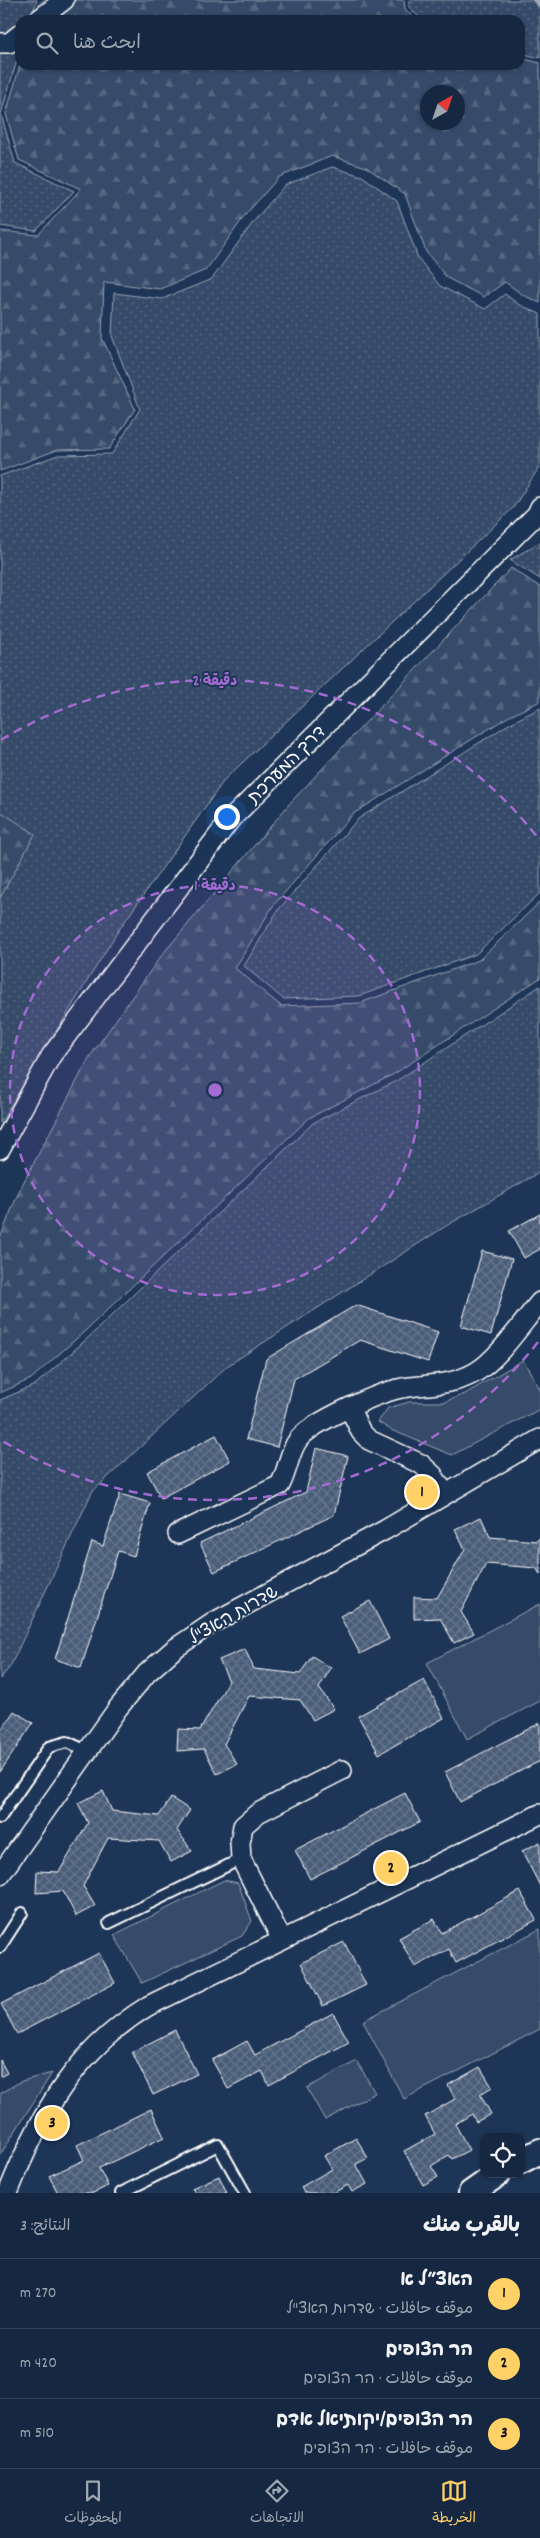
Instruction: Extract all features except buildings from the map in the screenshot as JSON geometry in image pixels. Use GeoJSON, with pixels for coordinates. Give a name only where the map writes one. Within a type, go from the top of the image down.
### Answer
{"type":"FeatureCollection","features":[{"type":"Feature","properties":{"kind":"street"},"geometry":{"type":"LineString","coordinates":[[44,15],[64,0]]}},
{"type":"Feature","properties":{"kind":"street"},"geometry":{"type":"LineString","coordinates":[[0,43],[10,43],[15,38]]}},
{"type":"Feature","properties":{"kind":"street","name":"דרך המערכת"},"geometry":{"type":"LineString","coordinates":[[0,1149],[51,1056],[230,820],[530,520],[540,507]]}},
{"type":"Feature","properties":{"kind":"street"},"geometry":{"type":"LineString","coordinates":[[178,1534],[280,1485],[288,1471],[291,1453],[298,1439],[314,1426],[385,1392],[404,1388],[431,1387],[476,1372],[493,1357],[540,1302]]}},
{"type":"Feature","properties":{"kind":"street"},"geometry":{"type":"LineString","coordinates":[[350,1409],[361,1432],[369,1440],[421,1464],[433,1475],[445,1494]]}},
{"type":"Feature","properties":{"kind":"street","name":"שדרות האצ\"ל"},"geometry":{"type":"LineString","coordinates":[[0,1875],[86,1751],[147,1673],[174,1649],[214,1622],[385,1530],[540,1439]]}},
{"type":"Feature","properties":{"kind":"street"},"geometry":{"type":"LineString","coordinates":[[282,1940],[241,1859],[240,1843],[244,1826],[258,1813],[342,1770]]}},
{"type":"Feature","properties":{"kind":"street"},"geometry":{"type":"LineString","coordinates":[[8,2193],[23,2154],[70,2075],[94,2046],[120,2023],[148,2006],[540,1814]]}},
{"type":"Feature","properties":{"kind":"street"},"geometry":{"type":"LineString","coordinates":[[525,2159],[540,2151]]}},
{"type":"Feature","properties":{"kind":"street"},"geometry":{"type":"LineString","coordinates":[[472,2192],[492,2178]]}},
{"type":"Feature","properties":{"kind":"lane"},"geometry":{"type":"LineString","coordinates":[[0,1818],[49,1747],[67,1742],[86,1751]]}},
{"type":"Feature","properties":{"kind":"lane"},"geometry":{"type":"LineString","coordinates":[[109,1922],[241,1859]]}},
{"type":"Feature","properties":{"kind":"lane"},"geometry":{"type":"LineString","coordinates":[[0,1947],[22,1913]]}},
{"type":"Feature","properties":{"kind":"lane"},"geometry":{"type":"LineString","coordinates":[[122,2193],[218,2145],[245,2193]]}},
{"type":"Feature","properties":{"kind":"green space"},"geometry":{"type":"Polygon","coordinates":[[[0,0],[37,0],[32,15],[15,15],[15,67],[1,114],[15,163],[74,191],[36,231],[0,226],[0,0]]]}},
{"type":"Feature","properties":{"kind":"green space"},"geometry":{"type":"Polygon","coordinates":[[[44,0],[404,0],[405,9],[411,15],[36,15],[39,4],[44,0]]]}},
{"type":"Feature","properties":{"kind":"green space"},"geometry":{"type":"Polygon","coordinates":[[[409,0],[540,0],[540,58],[525,54],[525,15],[417,15],[409,7],[409,0]]]}},
{"type":"Feature","properties":{"kind":"green space"},"geometry":{"type":"Polygon","coordinates":[[[525,59],[540,63],[540,303],[523,295],[505,282],[484,297],[447,278],[426,252],[405,194],[366,167],[332,156],[279,177],[246,214],[206,270],[160,289],[104,282],[102,338],[135,409],[109,449],[57,450],[0,471],[0,231],[38,235],[81,189],[19,160],[6,114],[19,70],[525,70],[525,59]]]}},
{"type":"Feature","properties":{"kind":"green space"},"geometry":{"type":"Polygon","coordinates":[[[332,167],[362,176],[397,201],[418,258],[440,286],[485,309],[505,294],[518,304],[540,314],[540,466],[513,508],[225,779],[118,931],[0,1123],[0,476],[58,455],[112,454],[140,409],[112,336],[114,293],[162,299],[212,279],[254,221],[285,185],[332,167]]]}},
{"type":"Feature","properties":{"kind":"green space"},"geometry":{"type":"Polygon","coordinates":[[[540,542],[540,579],[510,560],[540,542]]]}},
{"type":"Feature","properties":{"kind":"green space"},"geometry":{"type":"Polygon","coordinates":[[[511,568],[540,587],[540,701],[506,718],[353,814],[273,906],[235,968],[281,1006],[360,1003],[479,960],[540,902],[540,978],[394,1074],[309,1118],[85,1331],[31,1379],[0,1393],[0,1238],[20,1189],[89,1058],[161,956],[291,802],[511,568]]]}},
{"type":"Feature","properties":{"kind":"green space"},"geometry":{"type":"Polygon","coordinates":[[[540,708],[540,893],[476,954],[359,996],[283,999],[244,966],[278,910],[358,819],[509,724],[540,708]]]}},
{"type":"Feature","properties":{"kind":"green space"},"geometry":{"type":"Polygon","coordinates":[[[0,811],[35,834],[0,898],[0,811]]]}},
{"type":"Feature","properties":{"kind":"green space"},"geometry":{"type":"Polygon","coordinates":[[[540,986],[540,1172],[446,1226],[227,1366],[92,1492],[10,1667],[0,1679],[0,1400],[35,1385],[89,1337],[313,1123],[398,1080],[540,986]]]}},
{"type":"Feature","properties":{"kind":"green space"},"geometry":{"type":"Polygon","coordinates":[[[523,1360],[540,1389],[540,1409],[452,1455],[391,1430],[378,1422],[388,1408],[409,1402],[444,1402],[465,1394],[523,1360]]]}},
{"type":"Feature","properties":{"kind":"green space"},"geometry":{"type":"Polygon","coordinates":[[[540,1604],[540,1701],[467,1739],[427,1663],[540,1604]]]}},
{"type":"Feature","properties":{"kind":"green space"},"geometry":{"type":"Polygon","coordinates":[[[224,1880],[238,1883],[252,1921],[242,1936],[142,1983],[114,1935],[224,1880]]]}},
{"type":"Feature","properties":{"kind":"green space"},"geometry":{"type":"Polygon","coordinates":[[[540,1929],[540,2029],[404,2099],[363,2021],[540,1929]]]}},
{"type":"Feature","properties":{"kind":"green space"},"geometry":{"type":"Polygon","coordinates":[[[357,2061],[375,2093],[325,2120],[307,2088],[357,2061]]]}},
{"type":"Feature","properties":{"kind":"green space"},"geometry":{"type":"Polygon","coordinates":[[[52,2073],[0,2155],[0,2093],[22,2081],[52,2073]]]}},
{"type":"Feature","properties":{"kind":"waterway"},"geometry":{"type":"LineString","coordinates":[[535,0],[540,5]]}},
{"type":"Feature","properties":{"kind":"place","name":"האצ״ל א"},"geometry":{"type":"Point","coordinates":[422,1492]}},
{"type":"Feature","properties":{"kind":"place","name":"הר הצופים"},"geometry":{"type":"Point","coordinates":[391,1868]}},
{"type":"Feature","properties":{"kind":"place","name":"הר הצופים/יקותיאל אדם"},"geometry":{"type":"Point","coordinates":[52,2123]}}]}
